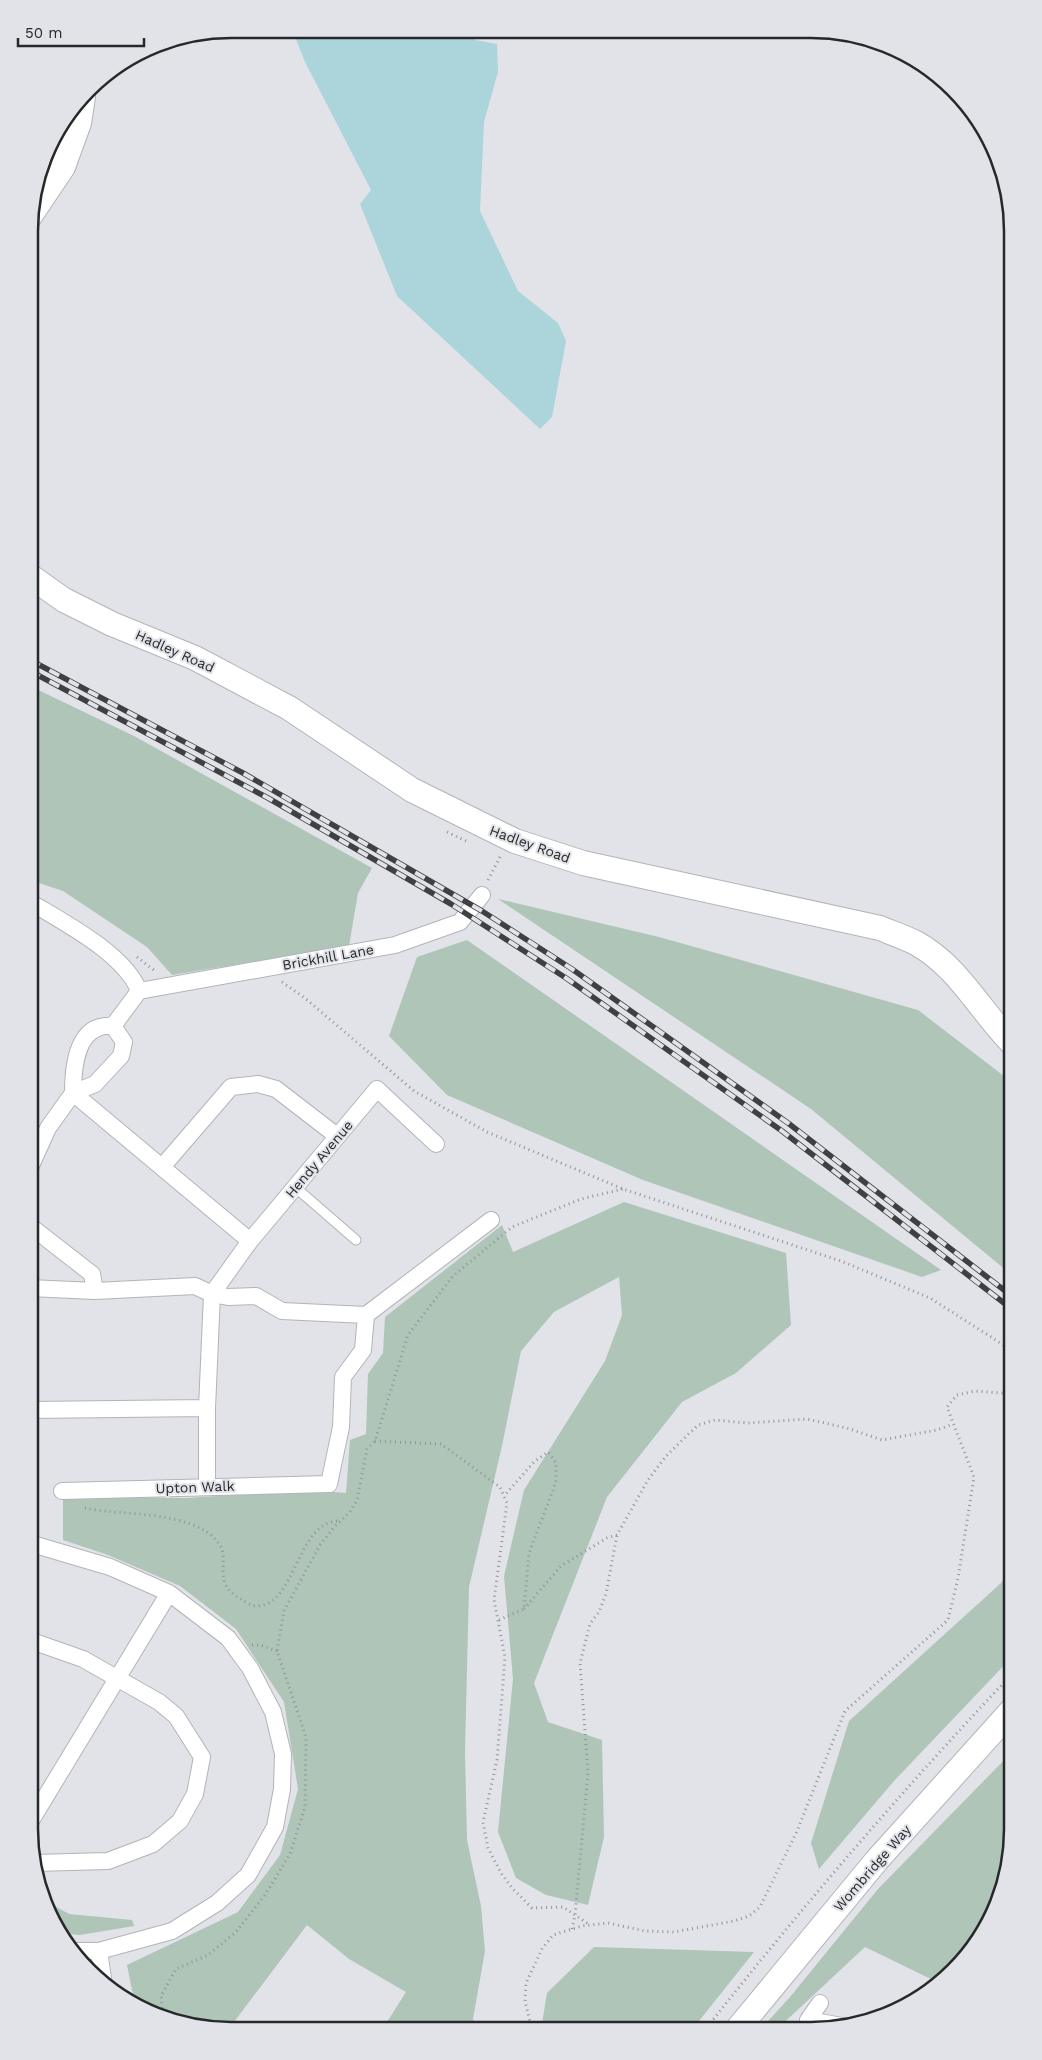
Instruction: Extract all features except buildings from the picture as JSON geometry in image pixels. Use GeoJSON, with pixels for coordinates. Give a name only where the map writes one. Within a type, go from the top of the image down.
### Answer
{"type":"FeatureCollection","features":[{"type":"Feature","properties":{"kind":"street"},"geometry":{"type":"LineString","coordinates":[[40,202],[63,167],[79,123],[81,108]]}},
{"type":"Feature","properties":{"kind":"street","name":"Hadley Road"},"geometry":{"type":"LineString","coordinates":[[38,582],[64,600],[112,624],[195,658],[289,708],[412,790],[509,839],[582,863],[880,928],[916,944],[942,963],[963,983],[1004,1033]]}},
{"type":"Feature","properties":{"kind":"street","name":"Brickhill Lane"},"geometry":{"type":"LineString","coordinates":[[139,991],[395,945],[460,922],[482,895]]}},
{"type":"Feature","properties":{"kind":"street"},"geometry":{"type":"LineString","coordinates":[[38,907],[93,940],[134,979],[139,991],[114,1026]]}},
{"type":"Feature","properties":{"kind":"street"},"geometry":{"type":"LineString","coordinates":[[73,1093],[73,1065],[89,1031],[102,1025],[114,1026]]}},
{"type":"Feature","properties":{"kind":"street"},"geometry":{"type":"LineString","coordinates":[[38,1151],[48,1128],[73,1093],[95,1084],[121,1056],[124,1042],[114,1026]]}},
{"type":"Feature","properties":{"kind":"street"},"geometry":{"type":"LineString","coordinates":[[162,1167],[231,1087],[258,1084],[276,1089],[337,1136]]}},
{"type":"Feature","properties":{"kind":"street","name":"Hendy Avenue"},"geometry":{"type":"LineString","coordinates":[[212,1294],[250,1241],[377,1089],[436,1144]]}},
{"type":"Feature","properties":{"kind":"street"},"geometry":{"type":"LineString","coordinates":[[73,1093],[250,1241]]}},
{"type":"Feature","properties":{"kind":"street"},"geometry":{"type":"LineString","coordinates":[[38,1288],[95,1291],[194,1286],[212,1294],[228,1297],[256,1296],[282,1311],[366,1315],[491,1220]]}},
{"type":"Feature","properties":{"kind":"street"},"geometry":{"type":"LineString","coordinates":[[38,1232],[92,1274],[95,1291]]}},
{"type":"Feature","properties":{"kind":"street"},"geometry":{"type":"LineString","coordinates":[[207,1486],[207,1408],[212,1294]]}},
{"type":"Feature","properties":{"kind":"street","name":"Upton Walk"},"geometry":{"type":"LineString","coordinates":[[62,1491],[329,1484],[342,1427],[343,1378],[363,1350],[366,1315]]}},
{"type":"Feature","properties":{"kind":"street"},"geometry":{"type":"LineString","coordinates":[[38,1410],[207,1408]]}},
{"type":"Feature","properties":{"kind":"street"},"geometry":{"type":"LineString","coordinates":[[38,1546],[110,1566],[169,1593],[228,1638],[250,1668],[272,1712],[283,1754],[282,1789],[275,1827],[248,1875],[218,1903],[172,1931],[99,1951],[80,1951]]}},
{"type":"Feature","properties":{"kind":"street"},"geometry":{"type":"LineString","coordinates":[[38,1809],[169,1593]]}},
{"type":"Feature","properties":{"kind":"street"},"geometry":{"type":"LineString","coordinates":[[38,1643],[83,1659],[159,1702],[176,1716],[202,1757],[194,1794],[180,1821],[153,1844],[108,1861],[40,1862]]}},
{"type":"Feature","properties":{"kind":"street","name":"Wombridge Way"},"geometry":{"type":"LineString","coordinates":[[743,2022],[877,1860],[1004,1719]]}},
{"type":"Feature","properties":{"kind":"street"},"geometry":{"type":"LineString","coordinates":[[99,1951],[99,1971]]}},
{"type":"Feature","properties":{"kind":"street"},"geometry":{"type":"LineString","coordinates":[[819,2022],[808,2020],[820,2003]]}},
{"type":"Feature","properties":{"kind":"lane"},"geometry":{"type":"LineString","coordinates":[[295,1187],[356,1240]]}},
{"type":"Feature","properties":{"kind":"path"},"geometry":{"type":"LineString","coordinates":[[482,895],[509,839]]}},
{"type":"Feature","properties":{"kind":"path"},"geometry":{"type":"LineString","coordinates":[[264,968],[306,999],[414,1092],[486,1132],[623,1189],[841,1261],[930,1298],[1004,1345]]}},
{"type":"Feature","properties":{"kind":"path"},"geometry":{"type":"LineString","coordinates":[[590,1925],[563,1907],[532,1908],[512,1889],[488,1848],[483,1822],[497,1760],[505,1657],[494,1600],[507,1503],[504,1496],[500,1487],[442,1444],[375,1441],[408,1335],[453,1276],[512,1227],[581,1199],[623,1189]]}},
{"type":"Feature","properties":{"kind":"path"},"geometry":{"type":"LineString","coordinates":[[530,2022],[525,2001],[526,1983],[542,1949],[553,1936],[571,1929],[608,1923],[645,1931],[674,1932],[734,1922],[749,1916],[760,1907],[797,1832],[845,1711],[948,1620],[958,1578],[974,1477],[947,1408],[957,1395],[975,1391],[1004,1393]]}},
{"type":"Feature","properties":{"kind":"path"},"geometry":{"type":"LineString","coordinates":[[571,1929],[575,1915],[588,1773],[580,1663],[590,1624],[600,1612],[606,1594],[616,1535],[648,1480],[666,1456],[698,1425],[715,1420],[748,1423],[807,1419],[847,1428],[882,1440],[938,1430],[953,1424]]}},
{"type":"Feature","properties":{"kind":"path"},"geometry":{"type":"LineString","coordinates":[[504,1496],[534,1462],[548,1452],[556,1463],[556,1482],[529,1553],[524,1609]]}},
{"type":"Feature","properties":{"kind":"path"},"geometry":{"type":"LineString","coordinates":[[62,1491],[72,1505],[95,1510],[168,1517],[196,1527],[217,1541],[223,1557],[224,1585],[233,1595],[254,1606],[266,1604],[280,1592],[317,1529],[331,1521],[340,1521]]}},
{"type":"Feature","properties":{"kind":"path"},"geometry":{"type":"LineString","coordinates":[[499,1620],[524,1609],[561,1566],[607,1538],[616,1535]]}},
{"type":"Feature","properties":{"kind":"path"},"geometry":{"type":"LineString","coordinates":[[711,2022],[774,1943],[930,1760],[1004,1682]]}},
{"type":"Feature","properties":{"kind":"green space"},"geometry":{"type":"Polygon","coordinates":[[[38,690],[134,736],[372,868],[358,893],[349,946],[172,975],[147,947],[63,891],[38,883],[38,690]]]}},
{"type":"Feature","properties":{"kind":"green space"},"geometry":{"type":"Polygon","coordinates":[[[498,899],[659,937],[918,1010],[1004,1076],[1004,1269],[811,1109],[498,899]]]}},
{"type":"Feature","properties":{"kind":"green space"},"geometry":{"type":"Polygon","coordinates":[[[467,940],[941,1270],[922,1277],[643,1180],[447,1095],[389,1036],[417,957],[467,940]]]}},
{"type":"Feature","properties":{"kind":"green space"},"geometry":{"type":"Polygon","coordinates":[[[624,1202],[786,1253],[791,1325],[736,1373],[682,1402],[607,1497],[534,1683],[548,1722],[602,1740],[604,1837],[588,1905],[546,1895],[516,1878],[498,1832],[513,1679],[504,1576],[524,1490],[605,1361],[622,1315],[619,1277],[554,1312],[521,1351],[502,1446],[469,1587],[465,1752],[467,1840],[481,1906],[485,1951],[474,2022],[387,2022],[406,1992],[349,1959],[307,1925],[234,2022],[193,2019],[145,2003],[133,1997],[127,1965],[238,1912],[280,1855],[298,1789],[284,1702],[236,1629],[180,1586],[108,1555],[63,1540],[63,1497],[187,1498],[311,1490],[346,1493],[350,1440],[366,1434],[368,1374],[383,1353],[385,1317],[502,1225],[513,1252],[624,1202]]]}},
{"type":"Feature","properties":{"kind":"green space"},"geometry":{"type":"Polygon","coordinates":[[[1004,1579],[1004,1665],[894,1781],[819,1869],[811,1843],[849,1721],[1004,1579]]]}},
{"type":"Feature","properties":{"kind":"green space"},"geometry":{"type":"Polygon","coordinates":[[[1004,1760],[1004,1842],[1001,1867],[985,1915],[957,1957],[933,1980],[865,1947],[785,2022],[767,2022],[790,1997],[878,1889],[1004,1760]]]}},
{"type":"Feature","properties":{"kind":"green space"},"geometry":{"type":"Polygon","coordinates":[[[53,1905],[69,1914],[132,1920],[134,1926],[80,1935],[68,1934],[53,1905]]]}},
{"type":"Feature","properties":{"kind":"green space"},"geometry":{"type":"Polygon","coordinates":[[[594,1947],[754,1952],[698,2022],[542,2022],[547,1993],[594,1947]]]}},
{"type":"Feature","properties":{"kind":"water"},"geometry":{"type":"Polygon","coordinates":[[[296,38],[475,38],[475,40],[497,44],[498,72],[484,122],[480,211],[518,291],[558,323],[566,341],[552,417],[540,429],[397,296],[360,204],[371,190],[305,62],[296,38]]]}},
{"type":"Feature","properties":{"kind":"railway"},"geometry":{"type":"LineString","coordinates":[[38,664],[243,773],[482,911],[572,969],[788,1123],[1004,1290]]}},
{"type":"Feature","properties":{"kind":"railway"},"geometry":{"type":"LineString","coordinates":[[38,675],[268,798],[451,904],[566,978],[782,1131],[1004,1303]]}}]}
